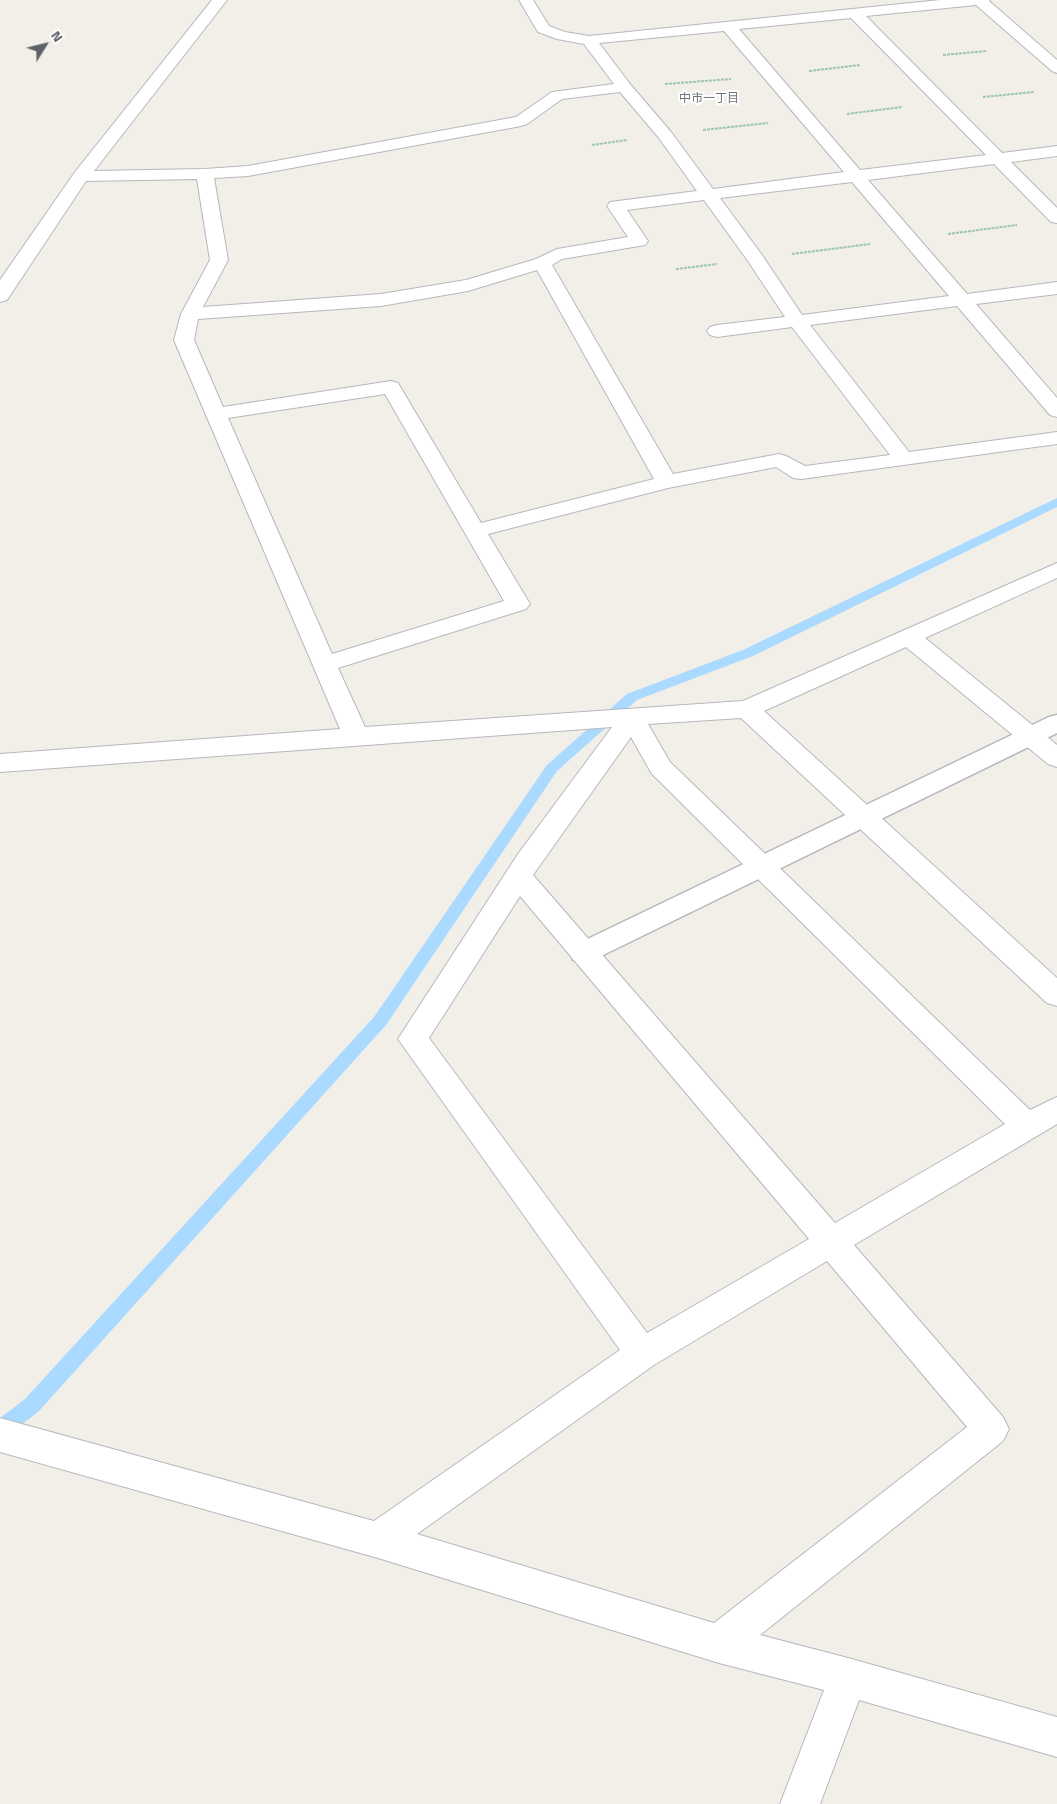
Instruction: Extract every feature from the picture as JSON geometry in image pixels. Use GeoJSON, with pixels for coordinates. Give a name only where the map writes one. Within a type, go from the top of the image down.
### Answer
{"type":"FeatureCollection","features":[{"type":"Feature","properties":{"kind":"street"},"geometry":{"type":"LineString","coordinates":[[0,296],[11,277],[81,176],[220,0]]}},
{"type":"Feature","properties":{"kind":"street"},"geometry":{"type":"LineString","coordinates":[[526,0],[543,29],[562,36],[589,40],[983,0]]}},
{"type":"Feature","properties":{"kind":"street"},"geometry":{"type":"LineString","coordinates":[[979,0],[1057,68]]}},
{"type":"Feature","properties":{"kind":"street"},"geometry":{"type":"LineString","coordinates":[[855,13],[1057,218]]}},
{"type":"Feature","properties":{"kind":"street"},"geometry":{"type":"LineString","coordinates":[[728,26],[1057,411]]}},
{"type":"Feature","properties":{"kind":"street"},"geometry":{"type":"LineString","coordinates":[[589,40],[624,87],[665,135],[756,259],[797,321],[904,459]]}},
{"type":"Feature","properties":{"kind":"street"},"geometry":{"type":"LineString","coordinates":[[81,176],[205,174],[248,171],[521,120],[558,95],[624,87]]}},
{"type":"Feature","properties":{"kind":"street"},"geometry":{"type":"LineString","coordinates":[[190,314],[380,300],[468,285],[542,263],[557,254],[639,241],[616,206],[1057,151]]}},
{"type":"Feature","properties":{"kind":"street"},"geometry":{"type":"LineString","coordinates":[[205,174],[219,260],[190,314],[184,340],[356,736]]}},
{"type":"Feature","properties":{"kind":"street"},"geometry":{"type":"LineString","coordinates":[[542,263],[667,482]]}},
{"type":"Feature","properties":{"kind":"street"},"geometry":{"type":"LineString","coordinates":[[718,331],[1057,288]]}},
{"type":"Feature","properties":{"kind":"street"},"geometry":{"type":"LineString","coordinates":[[216,414],[391,386],[518,604],[325,664]]}},
{"type":"Feature","properties":{"kind":"street"},"geometry":{"type":"LineString","coordinates":[[475,531],[667,482],[779,460],[801,473],[1057,438]]}},
{"type":"Feature","properties":{"kind":"street"},"geometry":{"type":"LineString","coordinates":[[0,763],[747,709],[1048,574],[1057,592]]}},
{"type":"Feature","properties":{"kind":"street"},"geometry":{"type":"LineString","coordinates":[[909,637],[1057,758]]}},
{"type":"Feature","properties":{"kind":"street"},"geometry":{"type":"LineString","coordinates":[[747,709],[1057,995]]}},
{"type":"Feature","properties":{"kind":"street"},"geometry":{"type":"LineString","coordinates":[[632,717],[661,768],[1027,1126]]}},
{"type":"Feature","properties":{"kind":"street"},"geometry":{"type":"LineString","coordinates":[[632,717],[518,876],[413,1039],[642,1354]]}},
{"type":"Feature","properties":{"kind":"street"},"geometry":{"type":"LineString","coordinates":[[518,876],[991,1429],[719,1644]]}},
{"type":"Feature","properties":{"kind":"street"},"geometry":{"type":"LineString","coordinates":[[378,1540],[642,1354],[1057,1109]]}},
{"type":"Feature","properties":{"kind":"street"},"geometry":{"type":"LineString","coordinates":[[0,1435],[378,1540],[719,1644],[848,1677],[1057,1737]]}},
{"type":"Feature","properties":{"kind":"street"},"geometry":{"type":"LineString","coordinates":[[800,1804],[848,1677]]}},
{"type":"Feature","properties":{"kind":"lane"},"geometry":{"type":"LineString","coordinates":[[583,953],[1057,723]]}},
{"type":"Feature","properties":{"kind":"path"},"geometry":{"type":"LineString","coordinates":[[624,87],[770,76],[1031,46]]}},
{"type":"Feature","properties":{"kind":"path"},"geometry":{"type":"LineString","coordinates":[[676,269],[1018,225]]}},
{"type":"Feature","properties":{"kind":"waterway"},"geometry":{"type":"LineString","coordinates":[[0,1430],[32,1405],[380,1021],[552,768],[632,697],[748,653],[1057,502]]}},
{"type":"Feature","properties":{"kind":"district","name":"中市一丁目"},"geometry":{"type":"Point","coordinates":[709,99]}}]}
